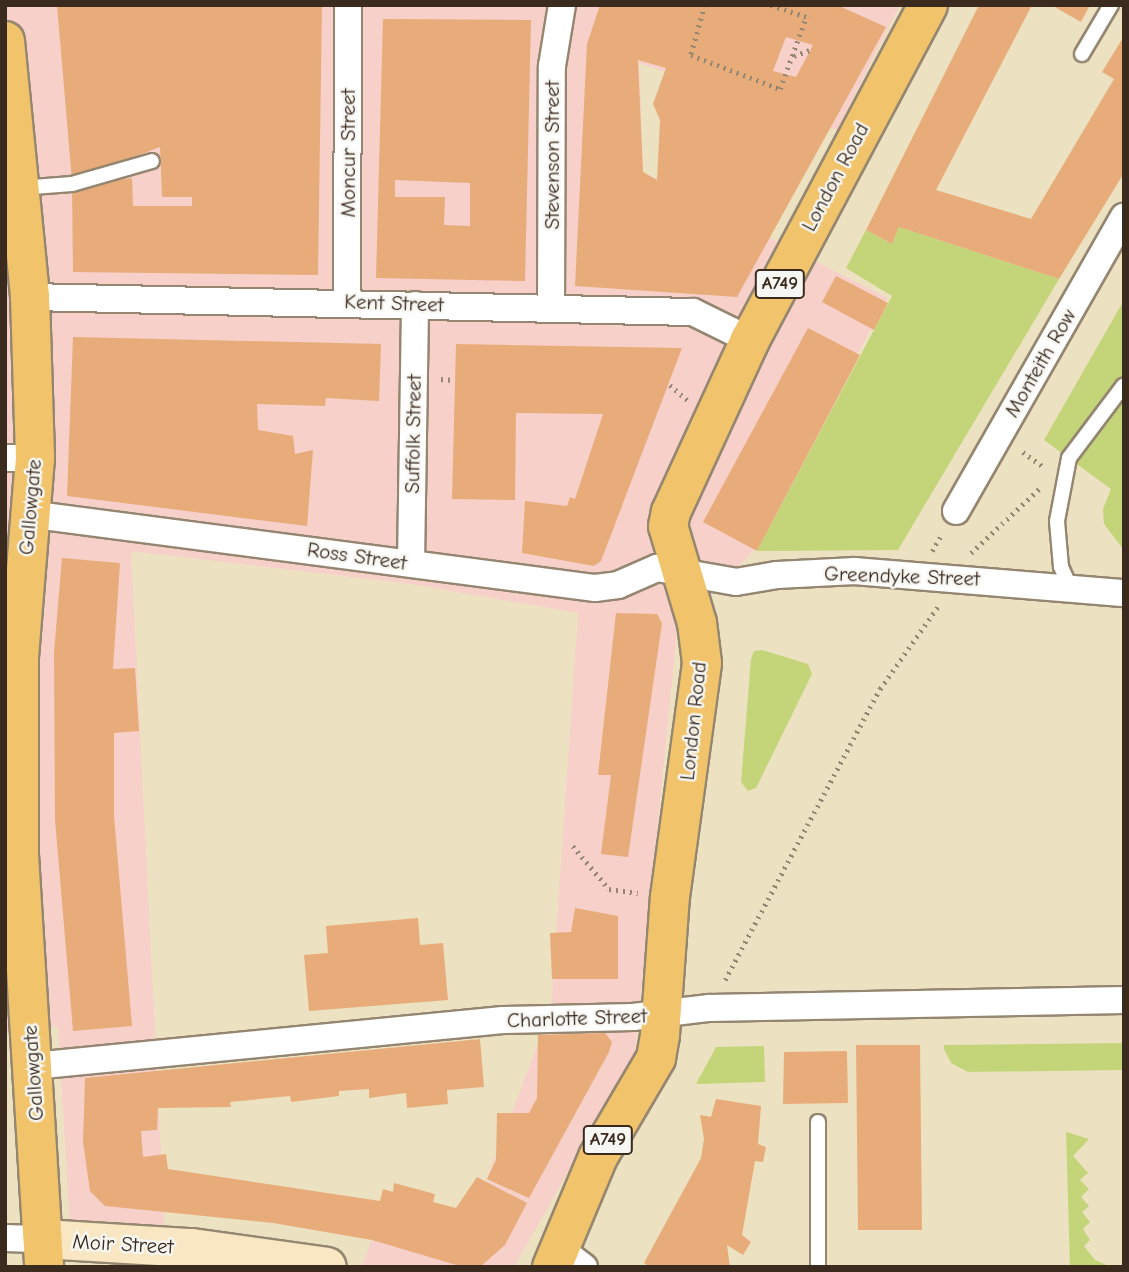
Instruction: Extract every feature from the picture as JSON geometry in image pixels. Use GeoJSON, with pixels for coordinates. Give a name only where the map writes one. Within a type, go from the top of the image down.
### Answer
{"type":"FeatureCollection","features":[{"type":"Feature","properties":{"kind":"main road","name":"London Road"},"geometry":{"type":"LineString","coordinates":[[565,1261],[598,1157],[656,1058],[662,1015],[670,897],[702,663],[698,623],[668,526],[675,498],[750,340],[928,5]]}},
{"type":"Feature","properties":{"kind":"main road","name":"Gallowgate"},"geometry":{"type":"LineString","coordinates":[[5,41],[15,202],[30,297],[20,458],[29,514],[12,656],[12,855],[33,1066],[44,1253]]}},
{"type":"Feature","properties":{"kind":"street","name":"Moncur Street"},"geometry":{"type":"LineString","coordinates":[[347,301],[348,5]]}},
{"type":"Feature","properties":{"kind":"street"},"geometry":{"type":"LineString","coordinates":[[542,5],[562,6]]}},
{"type":"Feature","properties":{"kind":"street","name":"Stevenson Street"},"geometry":{"type":"LineString","coordinates":[[551,306],[552,65],[562,6]]}},
{"type":"Feature","properties":{"kind":"street","name":"Monteith Row"},"geometry":{"type":"LineString","coordinates":[[956,511],[1124,216]]}},
{"type":"Feature","properties":{"kind":"street","name":"Kent Street"},"geometry":{"type":"LineString","coordinates":[[30,297],[347,301],[694,312],[750,340]]}},
{"type":"Feature","properties":{"kind":"street","name":"Suffolk Street"},"geometry":{"type":"LineString","coordinates":[[411,563],[415,304]]}},
{"type":"Feature","properties":{"kind":"street","name":"Ross Street"},"geometry":{"type":"LineString","coordinates":[[29,514],[595,588],[618,585],[657,568],[682,573]]}},
{"type":"Feature","properties":{"kind":"street","name":"Greendyke Street"},"geometry":{"type":"LineString","coordinates":[[682,573],[736,582],[798,573],[917,575],[1124,593]]}},
{"type":"Feature","properties":{"kind":"street","name":"Charlotte Street"},"geometry":{"type":"LineString","coordinates":[[33,1066],[503,1020],[662,1015],[709,1008],[1124,1000]]}},
{"type":"Feature","properties":{"kind":"street"},"geometry":{"type":"LineString","coordinates":[[5,1238],[44,1253]]}},
{"type":"Feature","properties":{"kind":"street","name":"Moir Street"},"geometry":{"type":"LineString","coordinates":[[44,1253],[192,1248],[327,1267]]}},
{"type":"Feature","properties":{"kind":"lane"},"geometry":{"type":"LineString","coordinates":[[1082,54],[1111,5]]}},
{"type":"Feature","properties":{"kind":"lane"},"geometry":{"type":"LineString","coordinates":[[15,202],[152,161]]}},
{"type":"Feature","properties":{"kind":"lane"},"geometry":{"type":"LineString","coordinates":[[1070,587],[1061,567],[1057,521],[1069,458],[1124,385]]}},
{"type":"Feature","properties":{"kind":"lane"},"geometry":{"type":"LineString","coordinates":[[818,1122],[818,1267]]}},
{"type":"Feature","properties":{"kind":"path"},"geometry":{"type":"LineString","coordinates":[[705,5],[691,55],[780,89],[806,17],[768,5]]}},
{"type":"Feature","properties":{"kind":"path"},"geometry":{"type":"LineString","coordinates":[[793,56],[810,50]]}},
{"type":"Feature","properties":{"kind":"path"},"geometry":{"type":"LineString","coordinates":[[999,436],[1054,474]]}},
{"type":"Feature","properties":{"kind":"path"},"geometry":{"type":"LineString","coordinates":[[709,1008],[880,689],[976,548],[1069,458]]}},
{"type":"Feature","properties":{"kind":"path"},"geometry":{"type":"LineString","coordinates":[[917,575],[956,511]]}},
{"type":"Feature","properties":{"kind":"path"},"geometry":{"type":"LineString","coordinates":[[573,846],[609,889],[670,897]]}},
{"type":"Feature","properties":{"kind":"shaded area"},"geometry":{"type":"Polygon","coordinates":[[[5,5],[900,5],[837,130],[639,63],[643,172],[887,298],[756,548],[677,631],[635,1053],[514,1267],[362,1267],[380,1217],[468,1228],[551,1009],[578,613],[411,584],[131,551],[165,1234],[70,1227],[58,1026],[5,1031],[5,5]]]}},
{"type":"Feature","properties":{"kind":"green space"},"geometry":{"type":"Polygon","coordinates":[[[899,227],[1059,279],[898,550],[757,551],[892,296],[846,268],[866,230],[892,244],[899,227]]]}},
{"type":"Feature","properties":{"kind":"green space"},"geometry":{"type":"Polygon","coordinates":[[[1124,300],[1124,550],[1104,524],[1103,509],[1111,489],[1044,440],[1124,300]]]}},
{"type":"Feature","properties":{"kind":"green space"},"geometry":{"type":"Polygon","coordinates":[[[762,650],[808,664],[812,674],[756,788],[748,791],[741,782],[751,659],[754,651],[762,650]]]}},
{"type":"Feature","properties":{"kind":"green space"},"geometry":{"type":"Polygon","coordinates":[[[1124,1043],[1124,1070],[968,1072],[951,1063],[944,1049],[944,1045],[1124,1043]]]}},
{"type":"Feature","properties":{"kind":"green space"},"geometry":{"type":"Polygon","coordinates":[[[764,1046],[765,1082],[696,1084],[716,1047],[764,1046]]]}},
{"type":"Feature","properties":{"kind":"green space"},"geometry":{"type":"Polygon","coordinates":[[[1066,1132],[1089,1139],[1073,1156],[1088,1173],[1080,1180],[1089,1189],[1081,1197],[1089,1206],[1082,1212],[1090,1222],[1083,1229],[1090,1240],[1084,1246],[1095,1260],[1111,1267],[1070,1267],[1066,1132]]]}},
{"type":"Feature","properties":{"kind":"building"},"geometry":{"type":"Polygon","coordinates":[[[57,5],[322,5],[318,275],[73,272],[72,187],[132,178],[133,206],[192,206],[192,197],[162,197],[160,147],[72,181],[57,5]]]}},
{"type":"Feature","properties":{"kind":"building"},"geometry":{"type":"Polygon","coordinates":[[[600,5],[837,5],[886,27],[737,297],[575,286],[587,44],[600,5]],[[786,37],[773,71],[796,77],[813,45],[786,37]],[[638,60],[643,172],[657,180],[660,120],[653,104],[666,68],[638,60]]]}},
{"type":"Feature","properties":{"kind":"building"},"geometry":{"type":"Polygon","coordinates":[[[979,5],[1032,5],[936,190],[1031,219],[1114,79],[1102,72],[1124,36],[1124,173],[1059,279],[899,227],[892,244],[866,230],[979,5]]]}},
{"type":"Feature","properties":{"kind":"building"},"geometry":{"type":"Polygon","coordinates":[[[1051,5],[1090,5],[1081,22],[1051,5]]]}},
{"type":"Feature","properties":{"kind":"building"},"geometry":{"type":"Polygon","coordinates":[[[383,19],[531,20],[525,281],[376,278],[383,19]],[[395,180],[395,197],[445,197],[444,225],[470,226],[470,183],[395,180]]]}},
{"type":"Feature","properties":{"kind":"building"},"geometry":{"type":"Polygon","coordinates":[[[836,276],[888,303],[874,330],[822,302],[836,276]]]}},
{"type":"Feature","properties":{"kind":"building"},"geometry":{"type":"Polygon","coordinates":[[[808,328],[860,355],[757,551],[703,522],[808,328]]]}},
{"type":"Feature","properties":{"kind":"building"},"geometry":{"type":"Polygon","coordinates":[[[73,337],[381,344],[379,401],[326,398],[325,406],[257,404],[258,430],[293,436],[295,454],[313,450],[307,526],[67,496],[73,337]]]}},
{"type":"Feature","properties":{"kind":"building"},"geometry":{"type":"Polygon","coordinates":[[[456,344],[682,348],[601,561],[594,566],[522,553],[525,501],[567,506],[570,497],[575,499],[603,414],[516,413],[515,500],[452,499],[456,344]]]}},
{"type":"Feature","properties":{"kind":"building"},"geometry":{"type":"Polygon","coordinates":[[[62,558],[120,563],[113,669],[135,668],[139,731],[114,733],[114,816],[132,1026],[73,1031],[55,820],[54,652],[62,558]]]}},
{"type":"Feature","properties":{"kind":"building"},"geometry":{"type":"Polygon","coordinates":[[[616,613],[657,614],[662,623],[628,857],[601,854],[611,775],[598,775],[616,613]]]}},
{"type":"Feature","properties":{"kind":"building"},"geometry":{"type":"Polygon","coordinates":[[[575,908],[618,916],[618,979],[552,979],[550,933],[571,932],[575,908]]]}},
{"type":"Feature","properties":{"kind":"building"},"geometry":{"type":"Polygon","coordinates":[[[418,918],[420,945],[443,943],[448,1000],[309,1011],[304,955],[328,953],[326,926],[418,918]]]}},
{"type":"Feature","properties":{"kind":"building"},"geometry":{"type":"Polygon","coordinates":[[[605,1033],[612,1042],[609,1052],[529,1198],[487,1179],[496,1160],[497,1113],[529,1113],[537,1098],[538,1035],[605,1033]]]}},
{"type":"Feature","properties":{"kind":"building"},"geometry":{"type":"Polygon","coordinates":[[[480,1039],[484,1087],[447,1090],[448,1104],[407,1108],[406,1093],[369,1098],[369,1089],[339,1091],[339,1096],[291,1102],[290,1096],[230,1102],[231,1107],[158,1108],[157,1130],[141,1131],[143,1157],[166,1154],[168,1169],[380,1201],[383,1189],[393,1192],[394,1183],[435,1194],[433,1202],[456,1208],[477,1177],[527,1203],[505,1245],[481,1266],[463,1267],[372,1240],[273,1223],[105,1206],[90,1191],[83,1142],[85,1078],[480,1039]]]}},
{"type":"Feature","properties":{"kind":"building"},"geometry":{"type":"Polygon","coordinates":[[[856,1045],[920,1045],[922,1230],[858,1230],[856,1045]]]}},
{"type":"Feature","properties":{"kind":"building"},"geometry":{"type":"Polygon","coordinates":[[[847,1051],[848,1103],[783,1104],[784,1052],[847,1051]]]}},
{"type":"Feature","properties":{"kind":"building"},"geometry":{"type":"Polygon","coordinates":[[[716,1099],[761,1106],[758,1144],[766,1147],[763,1162],[755,1161],[742,1235],[751,1242],[743,1255],[727,1245],[730,1267],[650,1267],[644,1263],[701,1158],[704,1139],[700,1115],[711,1117],[716,1099]]]}}]}
